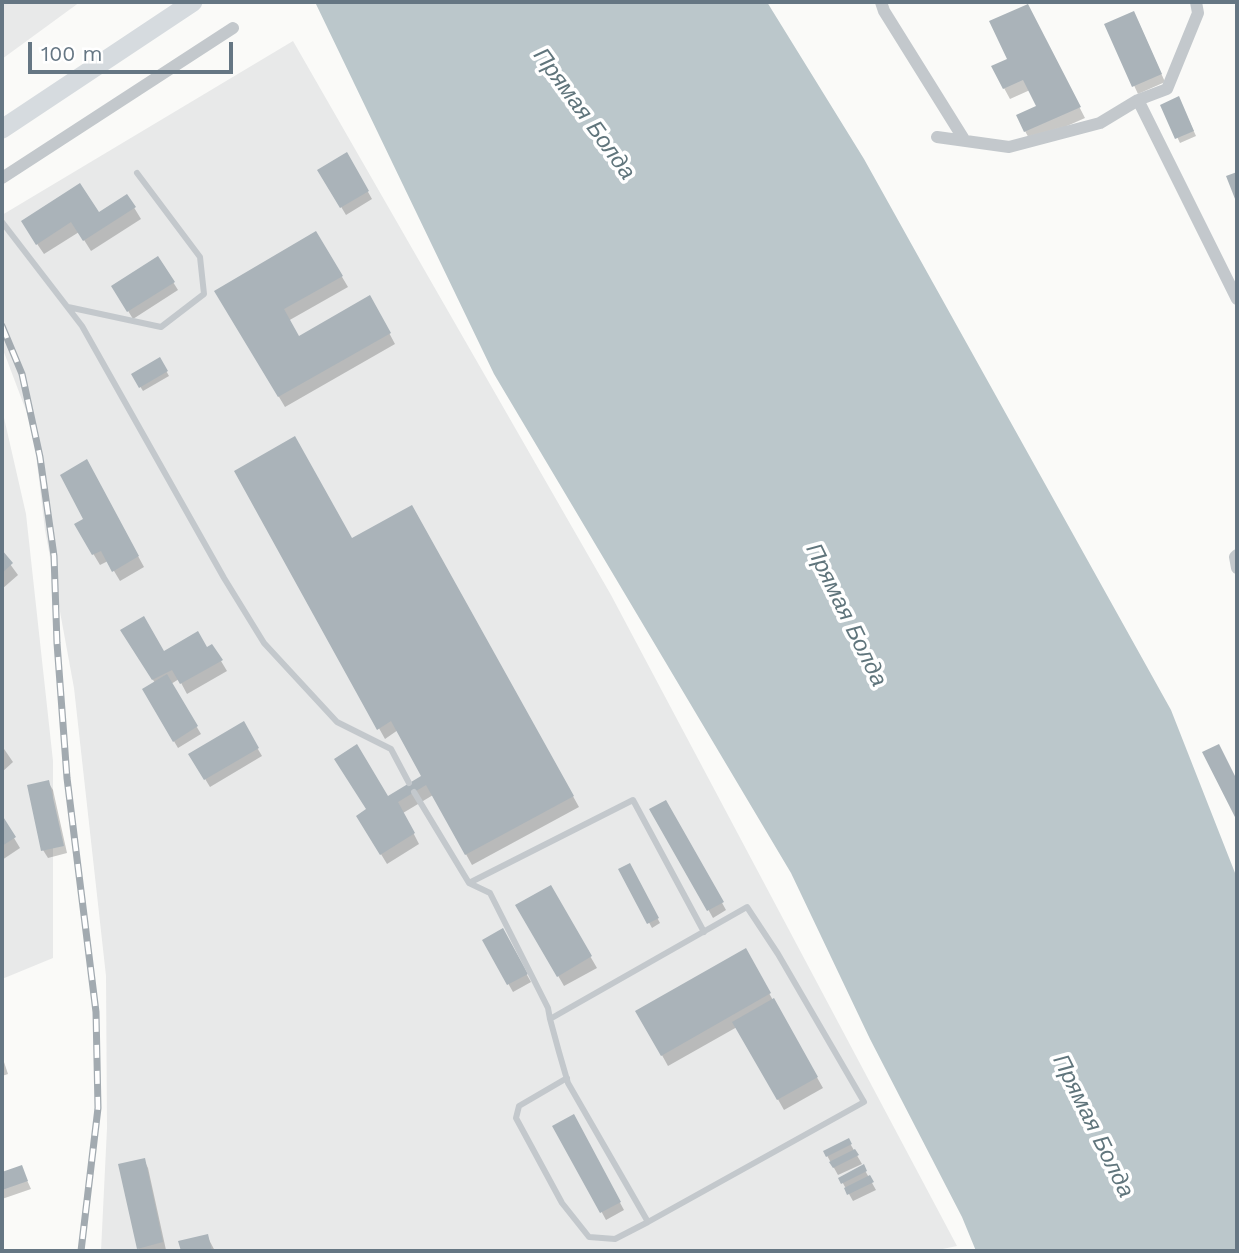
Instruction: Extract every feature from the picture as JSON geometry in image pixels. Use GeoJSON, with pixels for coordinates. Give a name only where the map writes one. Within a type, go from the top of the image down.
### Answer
{"type":"FeatureCollection","features":[{"type":"Feature","properties":{"kind":"main road"},"geometry":{"type":"LineString","coordinates":[[2,129],[193,2]]}},
{"type":"Feature","properties":{"kind":"street"},"geometry":{"type":"LineString","coordinates":[[881,2],[965,141]]}},
{"type":"Feature","properties":{"kind":"street"},"geometry":{"type":"LineString","coordinates":[[937,137],[1009,147],[1101,123],[1138,100],[1167,89],[1198,13],[1196,2]]}},
{"type":"Feature","properties":{"kind":"street"},"geometry":{"type":"LineString","coordinates":[[2,178],[233,28]]}},
{"type":"Feature","properties":{"kind":"street"},"geometry":{"type":"LineString","coordinates":[[1138,100],[1237,298]]}},
{"type":"Feature","properties":{"kind":"street"},"geometry":{"type":"LineString","coordinates":[[1237,555],[1237,568]]}},
{"type":"Feature","properties":{"kind":"lane"},"geometry":{"type":"LineString","coordinates":[[68,307],[161,327],[204,294],[200,257],[137,173]]}},
{"type":"Feature","properties":{"kind":"lane"},"geometry":{"type":"LineString","coordinates":[[2,222],[82,326],[264,643],[337,722],[391,749],[409,783]]}},
{"type":"Feature","properties":{"kind":"lane"},"geometry":{"type":"LineString","coordinates":[[414,792],[469,883],[490,893],[548,1009],[567,1077],[648,1222]]}},
{"type":"Feature","properties":{"kind":"lane"},"geometry":{"type":"LineString","coordinates":[[469,883],[633,800],[704,932]]}},
{"type":"Feature","properties":{"kind":"lane"},"geometry":{"type":"LineString","coordinates":[[550,1019],[747,908],[778,954],[864,1102],[615,1239],[589,1237],[562,1203],[516,1118],[519,1106],[567,1077]]}},
{"type":"Feature","properties":{"kind":"shaded area"},"geometry":{"type":"Polygon","coordinates":[[[2,2],[80,2],[2,59],[2,2]]]}},
{"type":"Feature","properties":{"kind":"shaded area"},"geometry":{"type":"Polygon","coordinates":[[[293,41],[611,595],[957,1246],[933,1251],[101,1251],[107,1128],[106,976],[74,688],[45,530],[33,429],[2,347],[2,215],[293,41]]]}},
{"type":"Feature","properties":{"kind":"shaded area"},"geometry":{"type":"Polygon","coordinates":[[[2,409],[26,514],[53,761],[53,958],[2,979],[2,409]]]}},
{"type":"Feature","properties":{"kind":"water","name":"Прямая Болда"},"geometry":{"type":"Polygon","coordinates":[[[315,2],[767,2],[864,159],[1171,710],[1237,878],[1237,1251],[976,1251],[962,1217],[870,1039],[791,873],[494,374],[315,2]]]}},
{"type":"Feature","properties":{"kind":"building"},"geometry":{"type":"Polygon","coordinates":[[[1028,4],[1081,107],[1024,132],[1016,115],[1036,106],[1023,80],[1003,89],[991,66],[1007,59],[989,21],[1028,4]]]}},
{"type":"Feature","properties":{"kind":"building"},"geometry":{"type":"Polygon","coordinates":[[[1134,11],[1162,74],[1132,87],[1104,24],[1134,11]]]}},
{"type":"Feature","properties":{"kind":"building"},"geometry":{"type":"Polygon","coordinates":[[[1179,96],[1194,131],[1175,139],[1160,105],[1179,96]]]}},
{"type":"Feature","properties":{"kind":"building"},"geometry":{"type":"Polygon","coordinates":[[[347,152],[369,191],[340,208],[317,170],[347,152]]]}},
{"type":"Feature","properties":{"kind":"building"},"geometry":{"type":"Polygon","coordinates":[[[1237,172],[1237,204],[1226,176],[1237,172]]]}},
{"type":"Feature","properties":{"kind":"building"},"geometry":{"type":"Polygon","coordinates":[[[80,183],[99,212],[127,194],[136,207],[83,241],[71,222],[36,245],[21,221],[80,183]]]}},
{"type":"Feature","properties":{"kind":"building"},"geometry":{"type":"Polygon","coordinates":[[[316,231],[343,276],[284,309],[299,336],[370,295],[391,333],[278,397],[214,291],[316,231]]]}},
{"type":"Feature","properties":{"kind":"building"},"geometry":{"type":"Polygon","coordinates":[[[158,256],[175,282],[127,312],[111,286],[158,256]]]}},
{"type":"Feature","properties":{"kind":"building"},"geometry":{"type":"Polygon","coordinates":[[[160,357],[168,371],[139,388],[131,374],[160,357]]]}},
{"type":"Feature","properties":{"kind":"building"},"geometry":{"type":"Polygon","coordinates":[[[295,436],[352,538],[412,505],[574,796],[465,855],[426,785],[398,802],[415,833],[380,855],[356,816],[366,809],[334,759],[357,744],[388,796],[421,776],[391,721],[377,730],[234,471],[295,436]]]}},
{"type":"Feature","properties":{"kind":"building"},"geometry":{"type":"Polygon","coordinates":[[[87,459],[139,556],[112,572],[101,551],[92,555],[74,524],[83,519],[60,475],[87,459]]]}},
{"type":"Feature","properties":{"kind":"building"},"geometry":{"type":"Polygon","coordinates":[[[2,550],[13,563],[2,573],[2,550]]]}},
{"type":"Feature","properties":{"kind":"building"},"geometry":{"type":"Polygon","coordinates":[[[144,616],[164,651],[198,631],[207,647],[212,644],[223,660],[180,684],[172,670],[152,680],[120,630],[144,616]]]}},
{"type":"Feature","properties":{"kind":"building"},"geometry":{"type":"Polygon","coordinates":[[[167,674],[198,726],[173,742],[142,689],[167,674]]]}},
{"type":"Feature","properties":{"kind":"building"},"geometry":{"type":"Polygon","coordinates":[[[244,721],[259,748],[204,780],[188,754],[244,721]]]}},
{"type":"Feature","properties":{"kind":"building"},"geometry":{"type":"Polygon","coordinates":[[[1219,744],[1237,780],[1237,821],[1202,752],[1219,744]]]}},
{"type":"Feature","properties":{"kind":"building"},"geometry":{"type":"Polygon","coordinates":[[[49,780],[64,846],[41,851],[27,785],[49,780]]]}},
{"type":"Feature","properties":{"kind":"building"},"geometry":{"type":"Polygon","coordinates":[[[666,800],[724,902],[707,911],[649,809],[666,800]]]}},
{"type":"Feature","properties":{"kind":"building"},"geometry":{"type":"Polygon","coordinates":[[[2,815],[16,837],[2,846],[2,815]]]}},
{"type":"Feature","properties":{"kind":"building"},"geometry":{"type":"Polygon","coordinates":[[[630,863],[659,918],[647,924],[618,869],[630,863]]]}},
{"type":"Feature","properties":{"kind":"building"},"geometry":{"type":"Polygon","coordinates":[[[551,885],[592,956],[557,977],[515,905],[551,885]]]}},
{"type":"Feature","properties":{"kind":"building"},"geometry":{"type":"Polygon","coordinates":[[[503,928],[528,974],[507,985],[482,940],[503,928]]]}},
{"type":"Feature","properties":{"kind":"building"},"geometry":{"type":"Polygon","coordinates":[[[746,948],[771,993],[661,1056],[635,1011],[746,948]]]}},
{"type":"Feature","properties":{"kind":"building"},"geometry":{"type":"Polygon","coordinates":[[[774,998],[818,1077],[777,1100],[732,1022],[774,998]]]}},
{"type":"Feature","properties":{"kind":"building"},"geometry":{"type":"Polygon","coordinates":[[[574,1114],[621,1202],[600,1213],[552,1126],[574,1114]]]}},
{"type":"Feature","properties":{"kind":"building"},"geometry":{"type":"Polygon","coordinates":[[[849,1138],[852,1144],[826,1157],[823,1151],[849,1138]]]}},
{"type":"Feature","properties":{"kind":"building"},"geometry":{"type":"Polygon","coordinates":[[[855,1149],[859,1155],[833,1168],[829,1162],[855,1149]]]}},
{"type":"Feature","properties":{"kind":"building"},"geometry":{"type":"Polygon","coordinates":[[[145,1158],[163,1242],[137,1249],[118,1164],[145,1158]]]}},
{"type":"Feature","properties":{"kind":"building"},"geometry":{"type":"Polygon","coordinates":[[[864,1164],[867,1171],[841,1184],[838,1178],[864,1164]]]}},
{"type":"Feature","properties":{"kind":"building"},"geometry":{"type":"Polygon","coordinates":[[[22,1165],[28,1181],[2,1190],[2,1172],[22,1165]]]}},
{"type":"Feature","properties":{"kind":"building"},"geometry":{"type":"Polygon","coordinates":[[[870,1175],[874,1182],[847,1195],[844,1188],[870,1175]]]}},
{"type":"Feature","properties":{"kind":"building"},"geometry":{"type":"Polygon","coordinates":[[[208,1234],[212,1251],[181,1251],[178,1241],[208,1234]]]}},
{"type":"Feature","properties":{"kind":"railway"},"geometry":{"type":"LineString","coordinates":[[2,326],[22,374],[40,457],[54,556],[67,778],[96,1012],[98,1108],[81,1251]]}}]}
